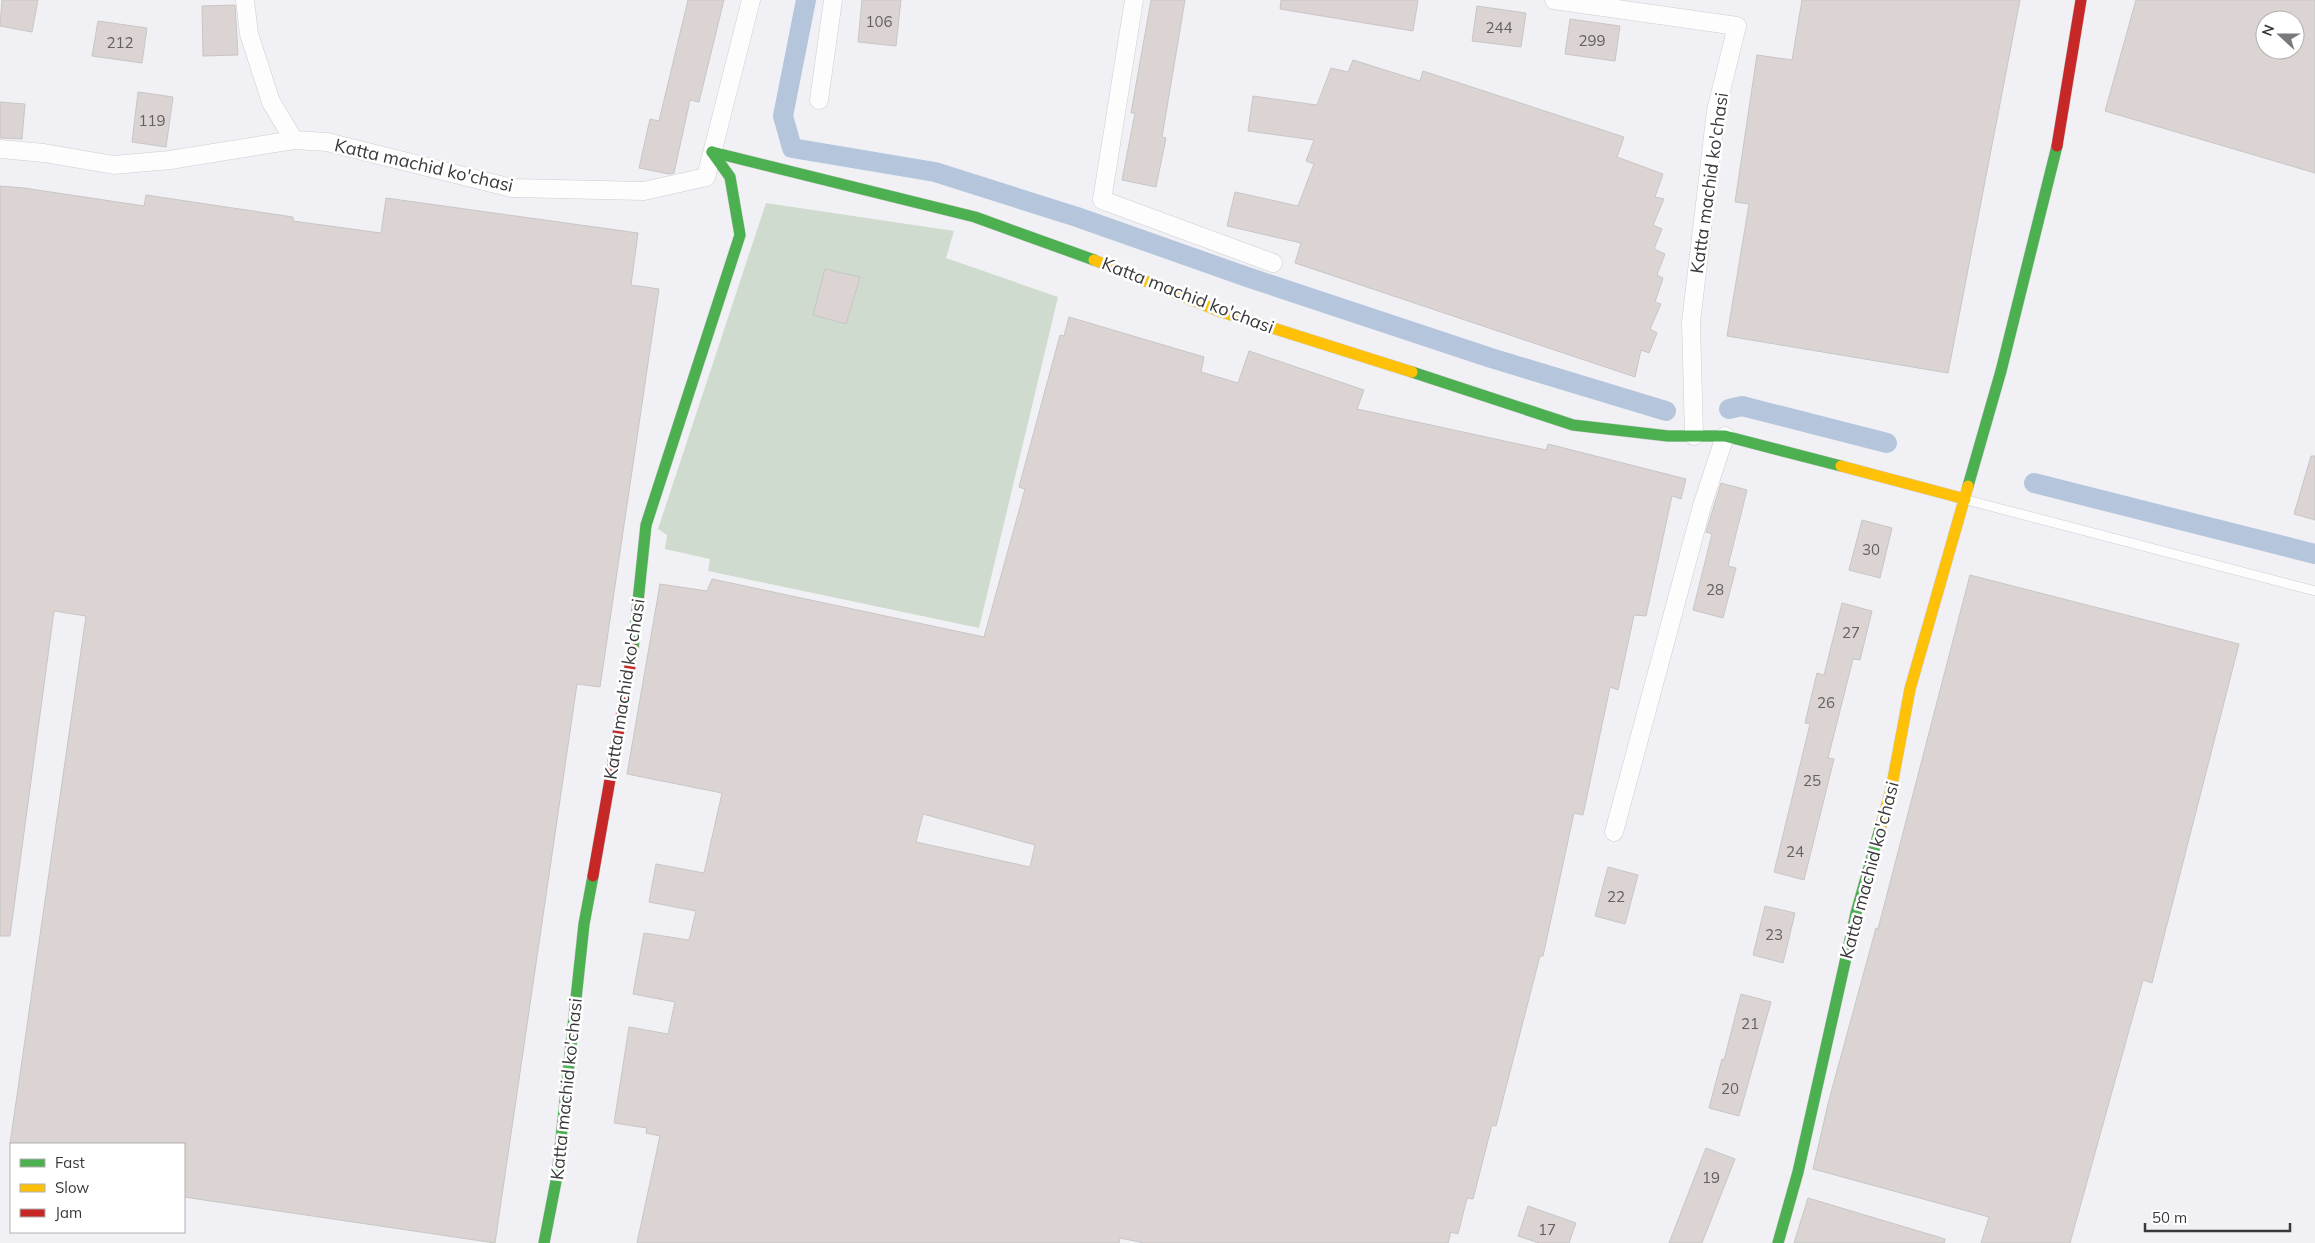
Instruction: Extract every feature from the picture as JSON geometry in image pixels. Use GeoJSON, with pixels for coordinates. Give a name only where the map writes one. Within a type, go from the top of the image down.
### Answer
{"type":"FeatureCollection","features":[{"type":"Feature","properties":{"kind":"street"},"geometry":{"type":"LineString","coordinates":[[245,0],[249,34],[271,102],[294,140]]}},
{"type":"Feature","properties":{"kind":"street","name":"Katta machid ko'chasi"},"geometry":{"type":"LineString","coordinates":[[0,149],[44,153],[114,165],[170,160],[294,140],[327,142],[512,188],[644,191],[706,177],[751,0]]}},
{"type":"Feature","properties":{"kind":"street"},"geometry":{"type":"LineString","coordinates":[[819,100],[833,0]]}},
{"type":"Feature","properties":{"kind":"street"},"geometry":{"type":"LineString","coordinates":[[1134,0],[1102,200],[1273,263]]}},
{"type":"Feature","properties":{"kind":"street","name":"Katta machid ko'chasi"},"geometry":{"type":"LineString","coordinates":[[1554,0],[1737,26],[1716,111],[1691,322],[1694,436]]}},
{"type":"Feature","properties":{"kind":"street","name":"Katta machid ko'chasi"},"geometry":{"type":"LineString","coordinates":[[1778,1243],[1798,1172],[1856,913],[1891,790],[1910,689],[2001,371],[2055,160],[2080,0]]}},
{"type":"Feature","properties":{"kind":"street","name":"Katta machid ko'chasi"},"geometry":{"type":"LineString","coordinates":[[712,152],[975,217],[1095,260],[1219,311],[1429,377],[1573,425],[1668,436],[1724,436],[1965,499]]}},
{"type":"Feature","properties":{"kind":"street","name":"Katta machid ko'chasi"},"geometry":{"type":"LineString","coordinates":[[544,1243],[557,1176],[584,924],[635,637],[646,525],[740,235],[730,177],[712,152]]}},
{"type":"Feature","properties":{"kind":"street"},"geometry":{"type":"LineString","coordinates":[[1614,832],[1702,506],[1724,436]]}},
{"type":"Feature","properties":{"kind":"lane"},"geometry":{"type":"LineString","coordinates":[[1965,499],[2315,591]]}},
{"type":"Feature","properties":{"kind":"green space"},"geometry":{"type":"Polygon","coordinates":[[[766,203],[954,231],[946,258],[1058,297],[979,628],[708,571],[710,559],[665,549],[667,535],[658,529],[766,203]]]}},
{"type":"Feature","properties":{"kind":"building"},"geometry":{"type":"Polygon","coordinates":[[[2,0],[38,0],[32,32],[0,26],[2,0]]]}},
{"type":"Feature","properties":{"kind":"building"},"geometry":{"type":"Polygon","coordinates":[[[688,0],[724,0],[699,102],[690,100],[674,173],[669,174],[639,168],[650,119],[659,121],[688,0]]]}},
{"type":"Feature","properties":{"kind":"building"},"geometry":{"type":"Polygon","coordinates":[[[862,0],[901,0],[896,46],[858,42],[862,0]]]}},
{"type":"Feature","properties":{"kind":"building"},"geometry":{"type":"Polygon","coordinates":[[[1151,0],[1185,0],[1162,137],[1166,138],[1156,187],[1122,180],[1135,113],[1131,113],[1151,0]]]}},
{"type":"Feature","properties":{"kind":"building"},"geometry":{"type":"Polygon","coordinates":[[[1281,0],[1418,0],[1413,31],[1280,9],[1281,0]]]}},
{"type":"Feature","properties":{"kind":"building"},"geometry":{"type":"Polygon","coordinates":[[[1802,0],[2020,0],[1948,373],[1727,336],[1749,204],[1735,202],[1757,55],[1792,60],[1802,0]]]}},
{"type":"Feature","properties":{"kind":"building"},"geometry":{"type":"Polygon","coordinates":[[[2136,0],[2315,0],[2315,173],[2105,111],[2136,0]]]}},
{"type":"Feature","properties":{"kind":"building"},"geometry":{"type":"Polygon","coordinates":[[[235,5],[238,55],[203,56],[202,6],[235,5]]]}},
{"type":"Feature","properties":{"kind":"building"},"geometry":{"type":"Polygon","coordinates":[[[1477,6],[1526,13],[1521,47],[1472,41],[1477,6]]]}},
{"type":"Feature","properties":{"kind":"building"},"geometry":{"type":"Polygon","coordinates":[[[1570,19],[1620,26],[1615,61],[1565,54],[1570,19]]]}},
{"type":"Feature","properties":{"kind":"building"},"geometry":{"type":"Polygon","coordinates":[[[98,21],[147,28],[142,63],[92,56],[98,21]]]}},
{"type":"Feature","properties":{"kind":"building"},"geometry":{"type":"Polygon","coordinates":[[[1353,60],[1420,81],[1423,71],[1624,137],[1617,157],[1663,174],[1655,197],[1664,199],[1653,225],[1662,229],[1654,249],[1665,254],[1657,275],[1663,278],[1655,302],[1661,304],[1650,329],[1657,333],[1649,353],[1641,350],[1635,377],[1295,263],[1301,243],[1227,226],[1235,192],[1298,206],[1314,164],[1306,161],[1314,140],[1248,131],[1253,96],[1317,105],[1331,68],[1348,72],[1353,60]]]}},
{"type":"Feature","properties":{"kind":"building"},"geometry":{"type":"Polygon","coordinates":[[[138,92],[173,97],[166,147],[132,142],[138,92]]]}},
{"type":"Feature","properties":{"kind":"building"},"geometry":{"type":"Polygon","coordinates":[[[0,102],[25,104],[22,139],[0,138],[0,102]]]}},
{"type":"Feature","properties":{"kind":"building"},"geometry":{"type":"Polygon","coordinates":[[[0,186],[144,206],[146,195],[293,217],[293,221],[381,233],[386,198],[638,233],[631,285],[659,289],[600,687],[577,684],[495,1243],[185,1197],[185,1143],[10,1143],[86,616],[54,611],[10,936],[0,936],[0,186]]]}},
{"type":"Feature","properties":{"kind":"building"},"geometry":{"type":"Polygon","coordinates":[[[825,269],[860,277],[846,324],[813,315],[825,269]]]}},
{"type":"Feature","properties":{"kind":"building"},"geometry":{"type":"Polygon","coordinates":[[[1069,317],[1204,357],[1201,372],[1238,383],[1249,351],[1364,390],[1357,409],[1546,450],[1548,444],[1686,479],[1681,499],[1672,496],[1646,616],[1634,615],[1618,690],[1610,687],[1583,815],[1574,813],[1543,956],[1540,956],[1496,1126],[1492,1125],[1473,1199],[1467,1198],[1458,1234],[1451,1232],[1448,1243],[1144,1243],[1120,1238],[1119,1243],[637,1243],[660,1136],[646,1133],[647,1128],[614,1123],[629,1027],[668,1034],[675,1002],[633,994],[644,933],[689,940],[696,911],[649,902],[656,864],[704,873],[722,793],[627,774],[660,584],[707,591],[712,579],[984,637],[1025,489],[1019,487],[1060,335],[1064,336],[1069,317]],[[923,814],[916,842],[1030,867],[1035,845],[923,814]]]}},
{"type":"Feature","properties":{"kind":"building"},"geometry":{"type":"Polygon","coordinates":[[[2311,456],[2315,456],[2315,520],[2294,514],[2311,456]]]}},
{"type":"Feature","properties":{"kind":"building"},"geometry":{"type":"Polygon","coordinates":[[[1721,483],[1747,490],[1728,566],[1736,568],[1723,618],[1693,610],[1712,534],[1706,532],[1721,483]]]}},
{"type":"Feature","properties":{"kind":"building"},"geometry":{"type":"Polygon","coordinates":[[[1862,520],[1892,528],[1880,578],[1849,570],[1862,520]]]}},
{"type":"Feature","properties":{"kind":"building"},"geometry":{"type":"Polygon","coordinates":[[[1970,575],[2239,644],[2152,983],[2143,980],[2070,1243],[1981,1243],[1989,1217],[1813,1169],[1829,1100],[1876,928],[1878,929],[1970,575]]]}},
{"type":"Feature","properties":{"kind":"building"},"geometry":{"type":"Polygon","coordinates":[[[1842,603],[1872,611],[1860,660],[1853,659],[1828,758],[1834,759],[1804,880],[1774,872],[1810,724],[1805,723],[1817,673],[1824,675],[1842,603]]]}},
{"type":"Feature","properties":{"kind":"building"},"geometry":{"type":"Polygon","coordinates":[[[1608,867],[1638,875],[1625,924],[1595,916],[1608,867]]]}},
{"type":"Feature","properties":{"kind":"building"},"geometry":{"type":"Polygon","coordinates":[[[1765,906],[1795,913],[1783,963],[1753,955],[1765,906]]]}},
{"type":"Feature","properties":{"kind":"building"},"geometry":{"type":"Polygon","coordinates":[[[1741,994],[1771,1002],[1739,1116],[1709,1108],[1741,994]]]}},
{"type":"Feature","properties":{"kind":"building"},"geometry":{"type":"Polygon","coordinates":[[[1706,1148],[1735,1159],[1702,1243],[1669,1243],[1706,1148]]]}},
{"type":"Feature","properties":{"kind":"building"},"geometry":{"type":"Polygon","coordinates":[[[1808,1198],[1945,1239],[1944,1243],[1794,1243],[1808,1198]]]}},
{"type":"Feature","properties":{"kind":"building"},"geometry":{"type":"Polygon","coordinates":[[[1528,1206],[1576,1223],[1569,1243],[1539,1243],[1518,1236],[1528,1206]]]}},
{"type":"Feature","properties":{"kind":"waterway"},"geometry":{"type":"LineString","coordinates":[[806,0],[783,116],[792,148],[935,172],[1077,217],[1250,278],[1491,358],[1666,411]]}},
{"type":"Feature","properties":{"kind":"waterway"},"geometry":{"type":"LineString","coordinates":[[1729,409],[1742,406],[1887,443]]}},
{"type":"Feature","properties":{"kind":"waterway"},"geometry":{"type":"LineString","coordinates":[[2034,483],[2315,554]]}},
{"type":"Feature","properties":{"kind":"traffic: fast"},"geometry":{"type":"LineString","coordinates":[[1968,486],[2001,371],[2057,146]]}},
{"type":"Feature","properties":{"kind":"traffic: fast"},"geometry":{"type":"LineString","coordinates":[[712,152],[975,217],[1094,260]]}},
{"type":"Feature","properties":{"kind":"traffic: fast"},"geometry":{"type":"LineString","coordinates":[[633,649],[646,525],[740,235],[730,177],[712,152]]}},
{"type":"Feature","properties":{"kind":"traffic: fast"},"geometry":{"type":"LineString","coordinates":[[1412,372],[1573,425],[1668,436],[1725,436],[1841,466]]}},
{"type":"Feature","properties":{"kind":"traffic: fast"},"geometry":{"type":"LineString","coordinates":[[1778,1243],[1798,1172],[1856,913],[1881,825]]}},
{"type":"Feature","properties":{"kind":"traffic: fast"},"geometry":{"type":"LineString","coordinates":[[544,1243],[557,1176],[584,924],[593,876]]}},
{"type":"Feature","properties":{"kind":"traffic: slow"},"geometry":{"type":"LineString","coordinates":[[1094,260],[1219,311],[1412,372]]}},
{"type":"Feature","properties":{"kind":"traffic: slow"},"geometry":{"type":"LineString","coordinates":[[1841,466],[1965,499]]}},
{"type":"Feature","properties":{"kind":"traffic: slow"},"geometry":{"type":"LineString","coordinates":[[1881,825],[1891,790],[1910,689],[1968,486]]}},
{"type":"Feature","properties":{"kind":"traffic: jam"},"geometry":{"type":"LineString","coordinates":[[2057,146],[2081,0]]}},
{"type":"Feature","properties":{"kind":"traffic: jam"},"geometry":{"type":"LineString","coordinates":[[593,876],[633,649]]}}]}
